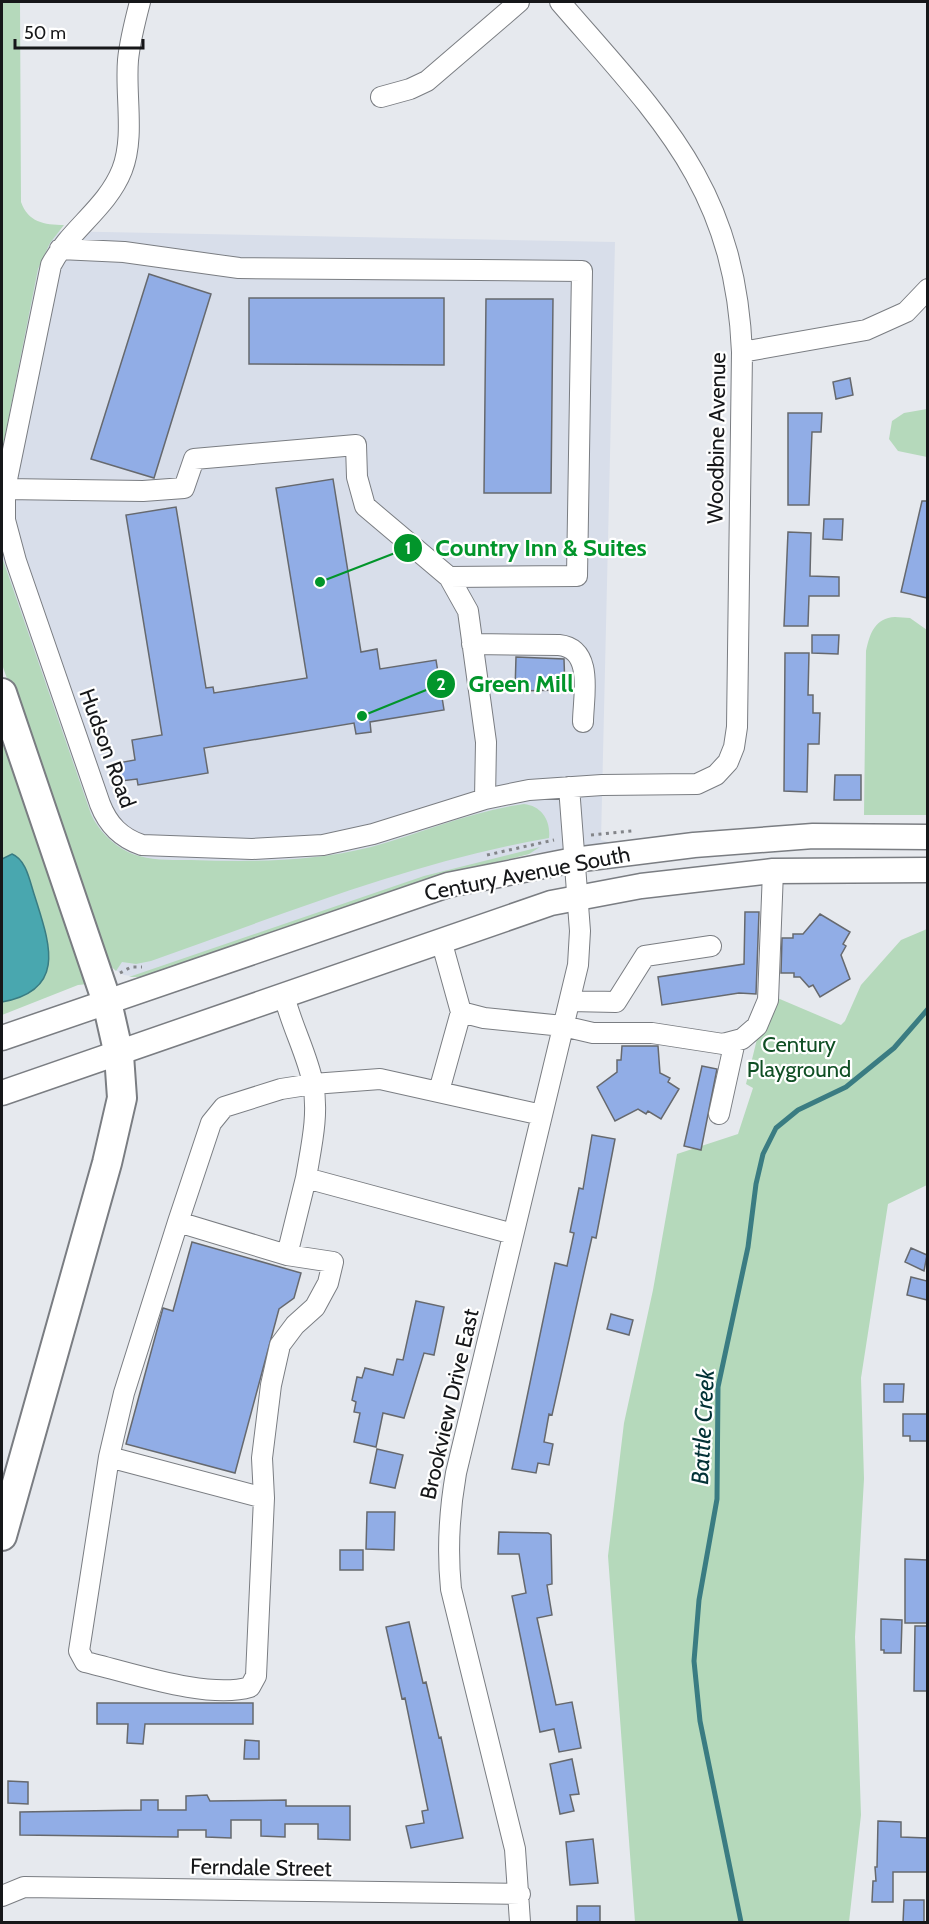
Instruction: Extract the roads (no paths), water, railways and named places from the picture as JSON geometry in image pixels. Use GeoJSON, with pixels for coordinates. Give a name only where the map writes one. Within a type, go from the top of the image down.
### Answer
{"type":"FeatureCollection","features":[{"type":"Feature","properties":{"kind":"highway"},"geometry":{"type":"LineString","coordinates":[[2,693],[107,1002],[119,1055],[123,1089],[116,1130],[2,1536]]}},
{"type":"Feature","properties":{"kind":"main road","name":"Century Avenue South"},"geometry":{"type":"LineString","coordinates":[[2,1038],[448,885],[574,860],[694,845],[813,836],[927,837]]}},
{"type":"Feature","properties":{"kind":"main road","name":"Century Avenue South"},"geometry":{"type":"LineString","coordinates":[[2,1093],[119,1055],[284,995],[551,903],[650,885],[773,871],[927,870]]}},
{"type":"Feature","properties":{"kind":"street","name":"Hudson Road"},"geometry":{"type":"LineString","coordinates":[[140,2],[128,61],[127,144],[123,168],[112,190],[73,233],[51,265],[5,489],[5,520],[16,561],[100,804],[110,824],[126,838],[142,845],[262,849],[323,845],[373,834],[485,799],[529,790],[569,787]]}},
{"type":"Feature","properties":{"kind":"street"},"geometry":{"type":"LineString","coordinates":[[381,97],[410,89],[427,81],[519,2]]}},
{"type":"Feature","properties":{"kind":"street","name":"Woodbine Avenue"},"geometry":{"type":"LineString","coordinates":[[560,2],[656,113],[696,171],[715,212],[731,261],[740,312],[742,352],[736,728],[732,752],[719,772],[697,784],[569,787]]}},
{"type":"Feature","properties":{"kind":"street"},"geometry":{"type":"LineString","coordinates":[[60,249],[124,252],[239,268],[582,271],[577,576],[449,577]]}},
{"type":"Feature","properties":{"kind":"street"},"geometry":{"type":"LineString","coordinates":[[742,352],[866,330],[906,312],[927,289]]}},
{"type":"Feature","properties":{"kind":"street"},"geometry":{"type":"LineString","coordinates":[[5,489],[143,491],[184,488],[194,459],[356,445],[357,477],[365,506],[449,577],[468,611],[486,742],[485,799]]}},
{"type":"Feature","properties":{"kind":"street"},"geometry":{"type":"LineString","coordinates":[[472,644],[559,645],[573,649],[581,658],[584,670],[583,722]]}},
{"type":"Feature","properties":{"kind":"street"},"geometry":{"type":"LineString","coordinates":[[569,787],[577,897]]}},
{"type":"Feature","properties":{"kind":"street"},"geometry":{"type":"LineString","coordinates":[[461,1012],[484,1018],[563,1026],[593,1033],[652,1033],[723,1044],[742,1039],[757,1026],[768,1000],[773,871]]}},
{"type":"Feature","properties":{"kind":"street","name":"Brookview Drive East"},"geometry":{"type":"LineString","coordinates":[[520,1923],[520,1894],[513,1839],[451,1589],[447,1552],[449,1515],[456,1473],[570,1001],[580,948],[577,897]]}},
{"type":"Feature","properties":{"kind":"street"},"geometry":{"type":"LineString","coordinates":[[439,1091],[461,1012],[441,940]]}},
{"type":"Feature","properties":{"kind":"street"},"geometry":{"type":"LineString","coordinates":[[570,1001],[616,1002],[645,956],[711,946]]}},
{"type":"Feature","properties":{"kind":"street"},"geometry":{"type":"LineString","coordinates":[[284,995],[290,1020],[313,1084],[314,1128],[306,1178],[287,1255]]}},
{"type":"Feature","properties":{"kind":"street"},"geometry":{"type":"LineString","coordinates":[[719,1114],[735,1041]]}},
{"type":"Feature","properties":{"kind":"street"},"geometry":{"type":"LineString","coordinates":[[177,1222],[287,1255],[333,1262],[328,1283],[315,1307],[295,1325],[280,1345],[271,1384],[262,1458],[264,1497],[256,1676],[250,1688],[236,1692],[211,1690],[85,1662],[79,1651],[109,1457],[124,1393],[177,1222],[211,1123],[224,1107],[281,1089],[380,1079],[542,1115]]}},
{"type":"Feature","properties":{"kind":"street"},"geometry":{"type":"LineString","coordinates":[[306,1178],[513,1234]]}},
{"type":"Feature","properties":{"kind":"street"},"geometry":{"type":"LineString","coordinates":[[109,1457],[264,1497]]}},
{"type":"Feature","properties":{"kind":"street","name":"Ferndale Street"},"geometry":{"type":"LineString","coordinates":[[2,1895],[24,1887],[520,1894]]}},
{"type":"Feature","properties":{"kind":"water"},"geometry":{"type":"Polygon","coordinates":[[[12,854],[21,861],[29,879],[45,931],[48,962],[45,975],[37,987],[23,996],[2,1002],[2,859],[12,854]]]}},
{"type":"Feature","properties":{"kind":"waterway","name":"Battle Creek"},"geometry":{"type":"LineString","coordinates":[[741,1922],[700,1721],[694,1661],[699,1600],[717,1499],[718,1387],[748,1247],[756,1184],[763,1154],[776,1128],[798,1110],[846,1087],[894,1048],[928,1009]]}},
{"type":"Feature","properties":{"kind":"place","name":"Country Inn & Suites"},"geometry":{"type":"Point","coordinates":[320,582]}},
{"type":"Feature","properties":{"kind":"place","name":"Green Mill"},"geometry":{"type":"Point","coordinates":[362,716]}},
{"type":"Feature","properties":{"kind":"park label","name":"Century Playground"},"geometry":{"type":"Point","coordinates":[799,1056]}}]}
